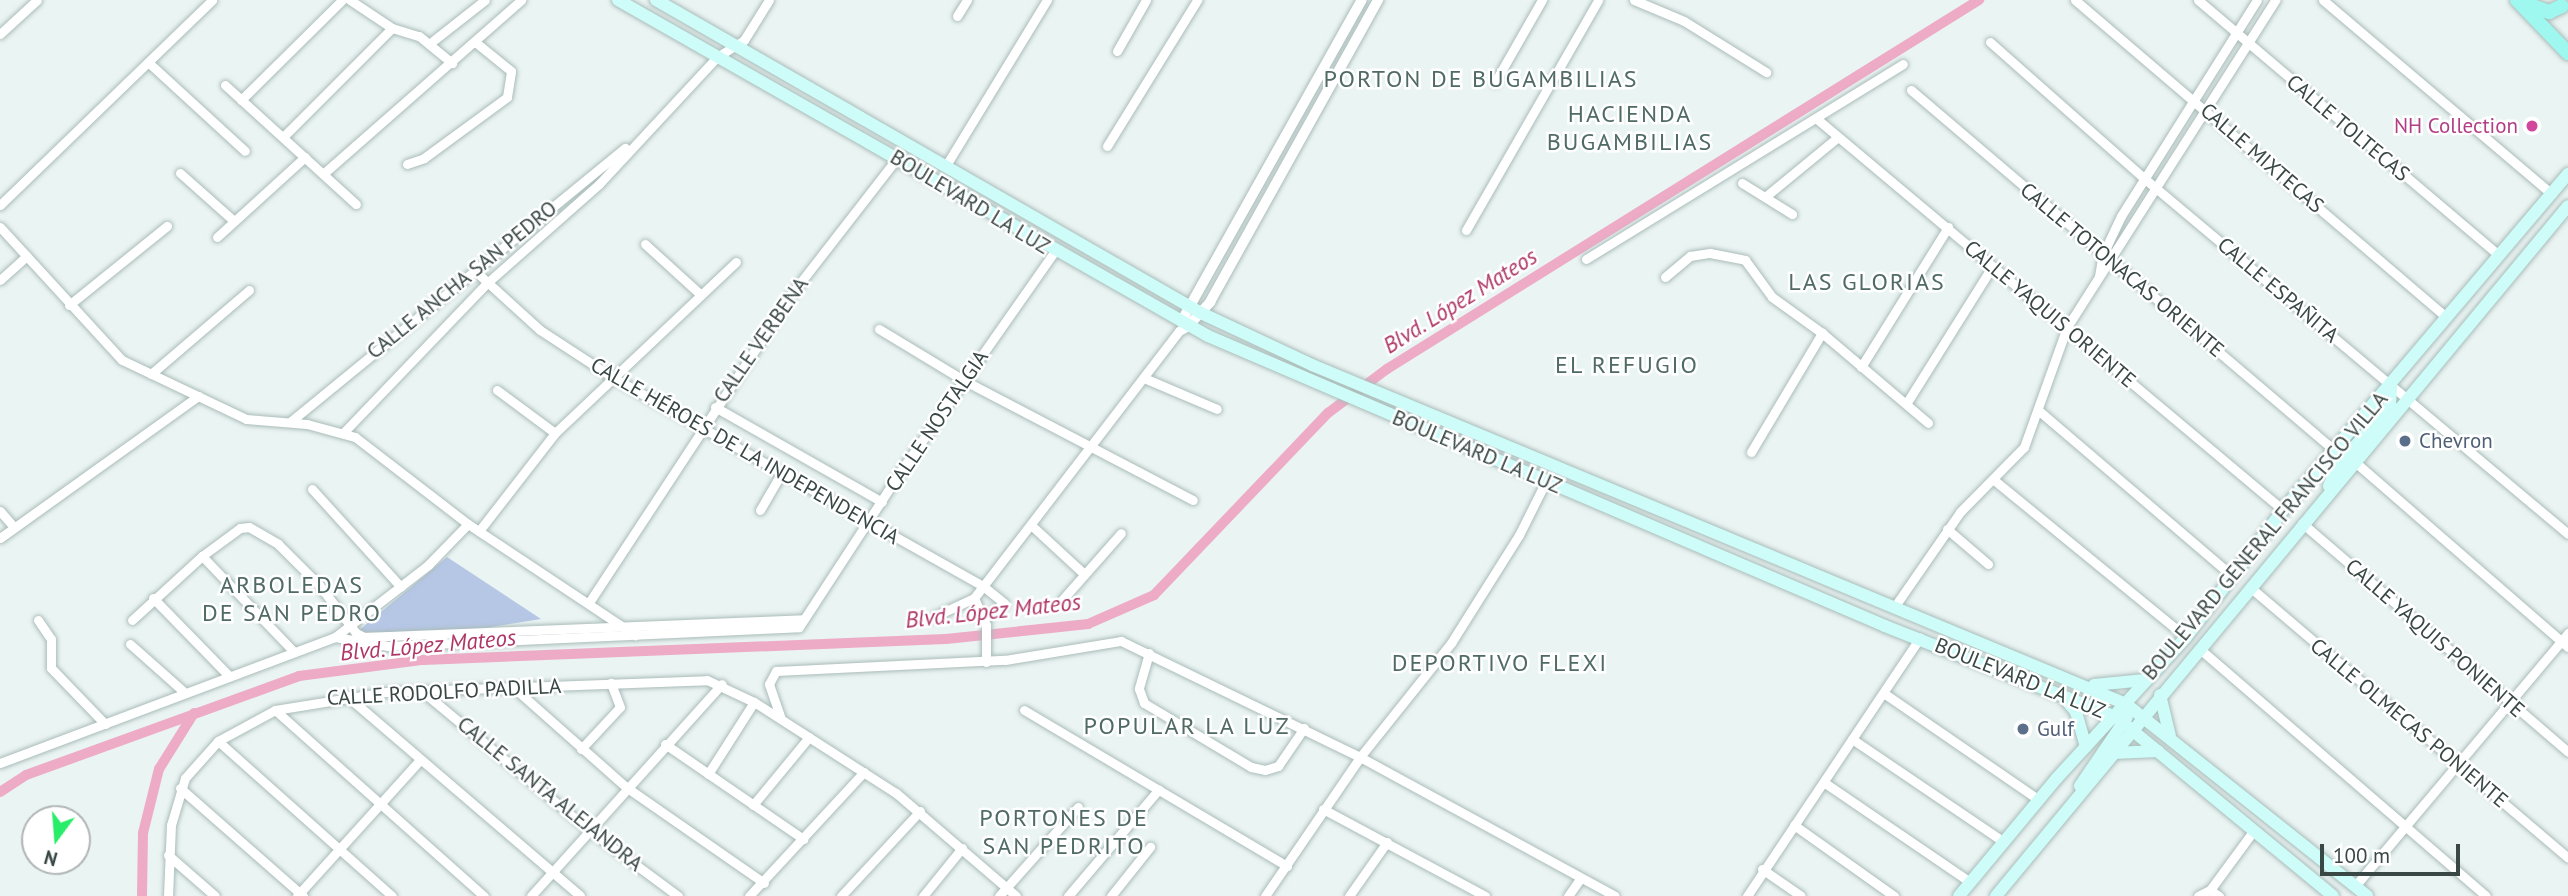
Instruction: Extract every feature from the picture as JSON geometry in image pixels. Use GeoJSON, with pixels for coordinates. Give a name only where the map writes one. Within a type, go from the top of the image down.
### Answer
{"type":"FeatureCollection","features":[{"type":"Feature","properties":{"kind":"main road","name":"BOULEVARD LA LUZ"},"geometry":{"type":"LineString","coordinates":[[618,0],[897,158],[1182,326],[1336,394],[2122,722],[2333,896]]}},
{"type":"Feature","properties":{"kind":"main road","name":"BOULEVARD LA LUZ"},"geometry":{"type":"LineString","coordinates":[[656,0],[1195,310],[1312,365],[2081,682],[2127,705],[2367,896]]}},
{"type":"Feature","properties":{"kind":"main road"},"geometry":{"type":"LineString","coordinates":[[2517,0],[2543,12],[2562,6]]}},
{"type":"Feature","properties":{"kind":"main road"},"geometry":{"type":"LineString","coordinates":[[2517,0],[2568,53]]}},
{"type":"Feature","properties":{"kind":"main road","name":"BOULEVARD GENERAL FRANCISCO VILLA"},"geometry":{"type":"LineString","coordinates":[[1996,896],[2113,753],[2127,705],[2146,680],[2186,637],[2283,510],[2568,174]]}},
{"type":"Feature","properties":{"kind":"main road","name":"BOULEVARD GENERAL FRANCISCO VILLA"},"geometry":{"type":"LineString","coordinates":[[1959,896],[2086,747],[2122,722],[2144,716],[2568,206]]}},
{"type":"Feature","properties":{"kind":"main road"},"geometry":{"type":"LineString","coordinates":[[1303,380],[1312,365]]}},
{"type":"Feature","properties":{"kind":"main road"},"geometry":{"type":"LineString","coordinates":[[2325,496],[2338,466],[2390,406],[2391,385]]}},
{"type":"Feature","properties":{"kind":"main road"},"geometry":{"type":"LineString","coordinates":[[2076,799],[2088,770],[2122,722],[2127,705],[2167,659]]}},
{"type":"Feature","properties":{"kind":"main road"},"geometry":{"type":"LineString","coordinates":[[2081,682],[2110,686],[2146,680]]}},
{"type":"Feature","properties":{"kind":"main road"},"geometry":{"type":"LineString","coordinates":[[2160,695],[2172,739]]}},
{"type":"Feature","properties":{"kind":"main road"},"geometry":{"type":"LineString","coordinates":[[2064,697],[2076,712],[2086,747]]}},
{"type":"Feature","properties":{"kind":"main road"},"geometry":{"type":"LineString","coordinates":[[2113,753],[2160,751]]}},
{"type":"Feature","properties":{"kind":"street"},"geometry":{"type":"LineString","coordinates":[[0,34],[37,0]]}},
{"type":"Feature","properties":{"kind":"street"},"geometry":{"type":"LineString","coordinates":[[0,205],[149,64],[212,0]]}},
{"type":"Feature","properties":{"kind":"street"},"geometry":{"type":"LineString","coordinates":[[241,100],[342,0]]}},
{"type":"Feature","properties":{"kind":"street"},"geometry":{"type":"LineString","coordinates":[[350,0],[392,27],[429,44],[452,63]]}},
{"type":"Feature","properties":{"kind":"street"},"geometry":{"type":"LineString","coordinates":[[429,44],[485,0]]}},
{"type":"Feature","properties":{"kind":"street"},"geometry":{"type":"LineString","coordinates":[[323,174],[521,0]]}},
{"type":"Feature","properties":{"kind":"street"},"geometry":{"type":"LineString","coordinates":[[737,46],[751,32],[769,0]]}},
{"type":"Feature","properties":{"kind":"street"},"geometry":{"type":"LineString","coordinates":[[957,16],[967,0]]}},
{"type":"Feature","properties":{"kind":"street"},"geometry":{"type":"LineString","coordinates":[[945,167],[1047,0]]}},
{"type":"Feature","properties":{"kind":"street"},"geometry":{"type":"LineString","coordinates":[[1117,51],[1146,0]]}},
{"type":"Feature","properties":{"kind":"street"},"geometry":{"type":"LineString","coordinates":[[1107,146],[1197,0]]}},
{"type":"Feature","properties":{"kind":"street"},"geometry":{"type":"LineString","coordinates":[[1195,310],[1362,0]]}},
{"type":"Feature","properties":{"kind":"street"},"geometry":{"type":"LineString","coordinates":[[933,617],[974,598],[1195,310],[1378,0]]}},
{"type":"Feature","properties":{"kind":"street"},"geometry":{"type":"LineString","coordinates":[[1495,82],[1542,0]]}},
{"type":"Feature","properties":{"kind":"street"},"geometry":{"type":"LineString","coordinates":[[1466,230],[1598,0]]}},
{"type":"Feature","properties":{"kind":"street"},"geometry":{"type":"LineString","coordinates":[[1634,0],[1672,15],[1766,72]]}},
{"type":"Feature","properties":{"kind":"street","name":"CALLE MIXTECAS"},"geometry":{"type":"LineString","coordinates":[[2075,0],[2447,318]]}},
{"type":"Feature","properties":{"kind":"street","name":"CALLE TOLTECAS"},"geometry":{"type":"LineString","coordinates":[[2198,0],[2499,255]]}},
{"type":"Feature","properties":{"kind":"street"},"geometry":{"type":"LineString","coordinates":[[2099,277],[2103,254],[2145,179],[2257,0]]}},
{"type":"Feature","properties":{"kind":"street"},"geometry":{"type":"LineString","coordinates":[[1895,606],[1947,529],[2024,447],[2067,327],[2111,262],[2155,187],[2275,0]]}},
{"type":"Feature","properties":{"kind":"street"},"geometry":{"type":"LineString","coordinates":[[2323,0],[2552,194]]}},
{"type":"Feature","properties":{"kind":"street"},"geometry":{"type":"LineString","coordinates":[[283,137],[392,27]]}},
{"type":"Feature","properties":{"kind":"street"},"geometry":{"type":"LineString","coordinates":[[407,163],[424,158],[507,97],[511,71],[475,42]]}},
{"type":"Feature","properties":{"kind":"street","name":"CALLE ESPAÑITA"},"geometry":{"type":"LineString","coordinates":[[1990,43],[2145,179],[2568,534]]}},
{"type":"Feature","properties":{"kind":"street","name":"CALLE ANCHA SAN PEDRO"},"geometry":{"type":"LineString","coordinates":[[344,432],[488,283],[599,184],[635,140],[717,57],[737,46]]}},
{"type":"Feature","properties":{"kind":"street"},"geometry":{"type":"LineString","coordinates":[[149,64],[245,151]]}},
{"type":"Feature","properties":{"kind":"street"},"geometry":{"type":"LineString","coordinates":[[1586,259],[1903,64]]}},
{"type":"Feature","properties":{"kind":"street"},"geometry":{"type":"LineString","coordinates":[[225,85],[356,204]]}},
{"type":"Feature","properties":{"kind":"street","name":"CALLE TOTONACAS ORIENTE"},"geometry":{"type":"LineString","coordinates":[[1911,90],[2334,450]]}},
{"type":"Feature","properties":{"kind":"street","name":"CALLE YAQUIS ORIENTE"},"geometry":{"type":"LineString","coordinates":[[1817,119],[2283,510]]}},
{"type":"Feature","properties":{"kind":"street"},"geometry":{"type":"LineString","coordinates":[[1765,197],[1838,137]]}},
{"type":"Feature","properties":{"kind":"street","name":"CALLE ANCHA SAN PEDRO"},"geometry":{"type":"LineString","coordinates":[[290,422],[635,140]]}},
{"type":"Feature","properties":{"kind":"street"},"geometry":{"type":"LineString","coordinates":[[217,237],[305,157]]}},
{"type":"Feature","properties":{"kind":"street","name":"CALLE VERBENA"},"geometry":{"type":"LineString","coordinates":[[590,601],[790,296],[897,158]]}},
{"type":"Feature","properties":{"kind":"street"},"geometry":{"type":"LineString","coordinates":[[180,173],[234,221]]}},
{"type":"Feature","properties":{"kind":"street"},"geometry":{"type":"LineString","coordinates":[[1742,183],[1792,214]]}},
{"type":"Feature","properties":{"kind":"street"},"geometry":{"type":"LineString","coordinates":[[69,306],[167,226]]}},
{"type":"Feature","properties":{"kind":"street"},"geometry":{"type":"LineString","coordinates":[[0,227],[114,355],[246,419],[290,422],[344,432],[468,524],[590,601],[635,635]]}},
{"type":"Feature","properties":{"kind":"street"},"geometry":{"type":"LineString","coordinates":[[1861,367],[1948,227]]}},
{"type":"Feature","properties":{"kind":"street"},"geometry":{"type":"LineString","coordinates":[[645,244],[699,294]]}},
{"type":"Feature","properties":{"kind":"street","name":"CALLE NOSTALGIA"},"geometry":{"type":"LineString","coordinates":[[802,623],[1054,252]]}},
{"type":"Feature","properties":{"kind":"street"},"geometry":{"type":"LineString","coordinates":[[1665,277],[1690,256],[1710,253],[1745,260],[1772,297],[1822,333],[1928,423]]}},
{"type":"Feature","properties":{"kind":"street"},"geometry":{"type":"LineString","coordinates":[[0,280],[27,256]]}},
{"type":"Feature","properties":{"kind":"street"},"geometry":{"type":"LineString","coordinates":[[479,531],[555,433],[699,294],[736,262]]}},
{"type":"Feature","properties":{"kind":"street"},"geometry":{"type":"LineString","coordinates":[[1906,404],[1992,267]]}},
{"type":"Feature","properties":{"kind":"street","name":"CALLE HÉROES DE LA INDEPENDENCIA"},"geometry":{"type":"LineString","coordinates":[[474,270],[540,330],[612,377],[983,586],[1004,603],[985,622]]}},
{"type":"Feature","properties":{"kind":"street"},"geometry":{"type":"LineString","coordinates":[[151,374],[249,290]]}},
{"type":"Feature","properties":{"kind":"street"},"geometry":{"type":"LineString","coordinates":[[879,329],[965,381],[1193,500]]}},
{"type":"Feature","properties":{"kind":"street"},"geometry":{"type":"LineString","coordinates":[[1751,452],[1822,333]]}},
{"type":"Feature","properties":{"kind":"street"},"geometry":{"type":"LineString","coordinates":[[1144,378],[1217,409]]}},
{"type":"Feature","properties":{"kind":"street"},"geometry":{"type":"LineString","coordinates":[[496,390],[555,433]]}},
{"type":"Feature","properties":{"kind":"street"},"geometry":{"type":"LineString","coordinates":[[0,538],[198,396]]}},
{"type":"Feature","properties":{"kind":"street"},"geometry":{"type":"LineString","coordinates":[[715,407],[882,502]]}},
{"type":"Feature","properties":{"kind":"street"},"geometry":{"type":"LineString","coordinates":[[2038,410],[2231,575]]}},
{"type":"Feature","properties":{"kind":"street"},"geometry":{"type":"LineString","coordinates":[[2355,462],[2566,640],[2355,886]]}},
{"type":"Feature","properties":{"kind":"street"},"geometry":{"type":"LineString","coordinates":[[760,510],[782,472]]}},
{"type":"Feature","properties":{"kind":"street"},"geometry":{"type":"LineString","coordinates":[[1994,480],[2186,637]]}},
{"type":"Feature","properties":{"kind":"street"},"geometry":{"type":"LineString","coordinates":[[1265,896],[1360,757],[1451,643],[1520,535],[1546,481]]}},
{"type":"Feature","properties":{"kind":"street"},"geometry":{"type":"LineString","coordinates":[[312,489],[401,587]]}},
{"type":"Feature","properties":{"kind":"street"},"geometry":{"type":"LineString","coordinates":[[0,511],[14,527]]}},
{"type":"Feature","properties":{"kind":"street","name":"CALLE YAQUIS PONIENTE"},"geometry":{"type":"LineString","coordinates":[[2302,523],[2568,752]]}},
{"type":"Feature","properties":{"kind":"street"},"geometry":{"type":"LineString","coordinates":[[0,763],[105,724],[183,691],[335,637],[401,587],[468,524]]}},
{"type":"Feature","properties":{"kind":"street"},"geometry":{"type":"LineString","coordinates":[[1031,525],[1083,573]]}},
{"type":"Feature","properties":{"kind":"street"},"geometry":{"type":"LineString","coordinates":[[132,620],[202,556],[240,528],[258,529],[278,544],[365,637],[624,626],[802,623]]}},
{"type":"Feature","properties":{"kind":"street"},"geometry":{"type":"LineString","coordinates":[[1947,529],[1988,564]]}},
{"type":"Feature","properties":{"kind":"street"},"geometry":{"type":"LineString","coordinates":[[1062,600],[1121,533]]}},
{"type":"Feature","properties":{"kind":"street"},"geometry":{"type":"LineString","coordinates":[[202,556],[294,652]]}},
{"type":"Feature","properties":{"kind":"street","name":"CALLE OLMECAS PONIENTE"},"geometry":{"type":"LineString","coordinates":[[2251,588],[2568,858]]}},
{"type":"Feature","properties":{"kind":"street"},"geometry":{"type":"LineString","coordinates":[[153,598],[229,676]]}},
{"type":"Feature","properties":{"kind":"street"},"geometry":{"type":"LineString","coordinates":[[974,598],[985,622],[986,658]]}},
{"type":"Feature","properties":{"kind":"street"},"geometry":{"type":"LineString","coordinates":[[38,620],[51,639],[51,668],[105,724]]}},
{"type":"Feature","properties":{"kind":"street"},"geometry":{"type":"LineString","coordinates":[[335,637],[388,646],[635,635],[802,623]]}},
{"type":"Feature","properties":{"kind":"street"},"geometry":{"type":"LineString","coordinates":[[1747,896],[1762,869],[1825,783],[1920,638]]}},
{"type":"Feature","properties":{"kind":"street"},"geometry":{"type":"LineString","coordinates":[[781,719],[769,684],[776,671],[866,670],[986,658],[1039,657],[1121,641],[1304,728],[1615,896]]}},
{"type":"Feature","properties":{"kind":"street"},"geometry":{"type":"LineString","coordinates":[[130,644],[183,691]]}},
{"type":"Feature","properties":{"kind":"street"},"geometry":{"type":"LineString","coordinates":[[2201,650],[2406,825],[2483,895]]}},
{"type":"Feature","properties":{"kind":"street"},"geometry":{"type":"LineString","coordinates":[[1149,653],[1139,689],[1144,703],[1251,766],[1265,770],[1278,766],[1304,728]]}},
{"type":"Feature","properties":{"kind":"street","name":"CALLE RODOLFO PADILLA"},"geometry":{"type":"LineString","coordinates":[[168,896],[168,855],[180,788],[218,741],[275,710],[347,696],[422,691],[707,680],[722,684]]}},
{"type":"Feature","properties":{"kind":"street"},"geometry":{"type":"LineString","coordinates":[[581,749],[620,707],[611,683]]}},
{"type":"Feature","properties":{"kind":"street"},"geometry":{"type":"LineString","coordinates":[[531,896],[626,787],[722,684],[864,772],[920,811],[1016,896]]}},
{"type":"Feature","properties":{"kind":"street"},"geometry":{"type":"LineString","coordinates":[[513,687],[626,787],[764,883]]}},
{"type":"Feature","properties":{"kind":"street","name":"CALLE SANTA ALEJANDRA"},"geometry":{"type":"LineString","coordinates":[[422,691],[589,830],[678,896]]}},
{"type":"Feature","properties":{"kind":"street"},"geometry":{"type":"LineString","coordinates":[[1885,694],[2039,800]]}},
{"type":"Feature","properties":{"kind":"street"},"geometry":{"type":"LineString","coordinates":[[347,696],[550,874],[580,896]]}},
{"type":"Feature","properties":{"kind":"street"},"geometry":{"type":"LineString","coordinates":[[708,774],[754,702]]}},
{"type":"Feature","properties":{"kind":"street"},"geometry":{"type":"LineString","coordinates":[[275,710],[377,805],[484,896]]}},
{"type":"Feature","properties":{"kind":"street"},"geometry":{"type":"LineString","coordinates":[[1024,710],[1287,866]]}},
{"type":"Feature","properties":{"kind":"street"},"geometry":{"type":"LineString","coordinates":[[753,806],[809,737]]}},
{"type":"Feature","properties":{"kind":"street"},"geometry":{"type":"LineString","coordinates":[[1852,739],[2004,842]]}},
{"type":"Feature","properties":{"kind":"street"},"geometry":{"type":"LineString","coordinates":[[218,741],[393,896]]}},
{"type":"Feature","properties":{"kind":"street"},"geometry":{"type":"LineString","coordinates":[[665,744],[803,839]]}},
{"type":"Feature","properties":{"kind":"street"},"geometry":{"type":"LineString","coordinates":[[180,788],[300,895],[377,805],[420,760]]}},
{"type":"Feature","properties":{"kind":"street"},"geometry":{"type":"LineString","coordinates":[[751,895],[864,772]]}},
{"type":"Feature","properties":{"kind":"street"},"geometry":{"type":"LineString","coordinates":[[1825,783],[1970,882]]}},
{"type":"Feature","properties":{"kind":"street"},"geometry":{"type":"LineString","coordinates":[[1068,896],[1158,789]]}},
{"type":"Feature","properties":{"kind":"street"},"geometry":{"type":"LineString","coordinates":[[999,896],[1078,807]]}},
{"type":"Feature","properties":{"kind":"street"},"geometry":{"type":"LineString","coordinates":[[1323,809],[1485,896]]}},
{"type":"Feature","properties":{"kind":"street"},"geometry":{"type":"LineString","coordinates":[[841,896],[920,811]]}},
{"type":"Feature","properties":{"kind":"street"},"geometry":{"type":"LineString","coordinates":[[1794,825],[1894,896]]}},
{"type":"Feature","properties":{"kind":"street"},"geometry":{"type":"LineString","coordinates":[[2198,896],[2214,893],[2254,830]]}},
{"type":"Feature","properties":{"kind":"street"},"geometry":{"type":"LineString","coordinates":[[1349,896],[1387,842]]}},
{"type":"Feature","properties":{"kind":"street"},"geometry":{"type":"LineString","coordinates":[[1111,896],[1150,847]]}},
{"type":"Feature","properties":{"kind":"street"},"geometry":{"type":"LineString","coordinates":[[923,896],[962,848]]}},
{"type":"Feature","properties":{"kind":"street"},"geometry":{"type":"LineString","coordinates":[[168,855],[215,896]]}},
{"type":"Feature","properties":{"kind":"street"},"geometry":{"type":"LineString","coordinates":[[1762,869],[1801,896]]}},
{"type":"Feature","properties":{"kind":"street"},"geometry":{"type":"LineString","coordinates":[[1568,896],[1580,879]]}},
{"type":"Feature","properties":{"kind":"shaded area"},"geometry":{"type":"Polygon","coordinates":[[[447,557],[541,619],[455,633],[357,632],[447,557]]]}},
{"type":"Feature","properties":{"kind":"waterway","name":"Blvd. López Mateos"},"geometry":{"type":"LineString","coordinates":[[0,792],[26,775],[299,676],[423,660],[946,639],[1088,624],[1154,595],[1328,413],[1387,369],[1979,0]]}},
{"type":"Feature","properties":{"kind":"waterway"},"geometry":{"type":"LineString","coordinates":[[142,896],[143,833],[159,769],[194,713]]}},
{"type":"Feature","properties":{"kind":"place","name":"NH Collection"},"geometry":{"type":"Point","coordinates":[2532,126]}},
{"type":"Feature","properties":{"kind":"place","name":"Chevron"},"geometry":{"type":"Point","coordinates":[2405,441]}},
{"type":"Feature","properties":{"kind":"place","name":"Gulf"},"geometry":{"type":"Point","coordinates":[2023,729]}},
{"type":"Feature","properties":{"kind":"district","name":"PORTON DE BUGAMBILIAS"},"geometry":{"type":"Point","coordinates":[1481,79]}},
{"type":"Feature","properties":{"kind":"district","name":"HACIENDA BUGAMBILIAS"},"geometry":{"type":"Point","coordinates":[1630,128]}},
{"type":"Feature","properties":{"kind":"district","name":"LAS GLORIAS"},"geometry":{"type":"Point","coordinates":[1867,282]}},
{"type":"Feature","properties":{"kind":"district","name":"EL REFUGIO"},"geometry":{"type":"Point","coordinates":[1627,365]}},
{"type":"Feature","properties":{"kind":"district","name":"ARBOLEDAS DE SAN PEDRO"},"geometry":{"type":"Point","coordinates":[292,599]}},
{"type":"Feature","properties":{"kind":"district","name":"DEPORTIVO FLEXI"},"geometry":{"type":"Point","coordinates":[1500,663]}},
{"type":"Feature","properties":{"kind":"district","name":"POPULAR LA LUZ"},"geometry":{"type":"Point","coordinates":[1187,726]}},
{"type":"Feature","properties":{"kind":"district","name":"PORTONES DE SAN PEDRITO"},"geometry":{"type":"Point","coordinates":[1064,832]}}]}
